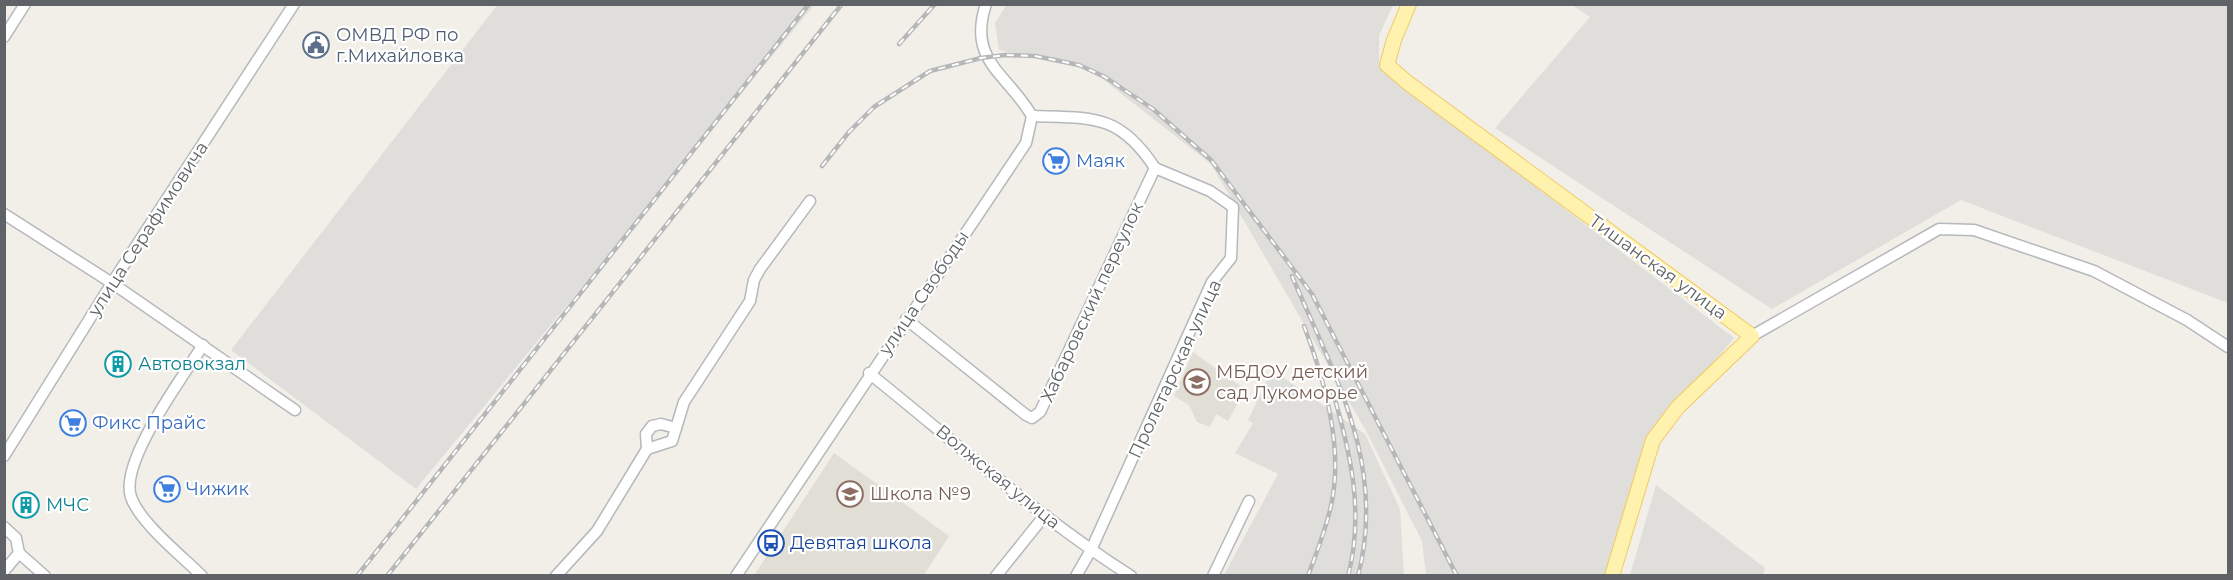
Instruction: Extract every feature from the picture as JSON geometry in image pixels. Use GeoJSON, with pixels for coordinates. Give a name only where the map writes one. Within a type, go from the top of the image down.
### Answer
{"type":"FeatureCollection","features":[{"type":"Feature","properties":{"kind":"main road","name":"Тишанская улица"},"geometry":{"type":"LineString","coordinates":[[1410,4],[1394,40],[1387,65],[1408,83],[1752,336]]}},
{"type":"Feature","properties":{"kind":"main road"},"geometry":{"type":"LineString","coordinates":[[1612,576],[1653,440],[1678,407],[1752,336]]}},
{"type":"Feature","properties":{"kind":"street"},"geometry":{"type":"LineString","coordinates":[[4,37],[26,4]]}},
{"type":"Feature","properties":{"kind":"street"},"geometry":{"type":"LineString","coordinates":[[986,4],[980,23],[982,48],[990,63],[1020,97],[1032,116],[1092,118],[1113,125],[1131,135],[1155,168]]}},
{"type":"Feature","properties":{"kind":"street","name":"улица Серафимовича"},"geometry":{"type":"LineString","coordinates":[[4,456],[112,283],[294,5]]}},
{"type":"Feature","properties":{"kind":"street","name":"улица Свободы"},"geometry":{"type":"LineString","coordinates":[[736,576],[869,373],[1026,143],[1032,116]]}},
{"type":"Feature","properties":{"kind":"street","name":"Хабаровский переулок"},"geometry":{"type":"LineString","coordinates":[[906,319],[1026,415],[1032,418],[1036,416],[1155,168]]}},
{"type":"Feature","properties":{"kind":"street","name":"Пролетарская улица"},"geometry":{"type":"LineString","coordinates":[[1076,576],[1091,550],[1212,282],[1231,258],[1233,207],[1210,191],[1155,168]]}},
{"type":"Feature","properties":{"kind":"street"},"geometry":{"type":"LineString","coordinates":[[647,449],[672,441],[684,402],[750,301],[754,280],[760,269],[810,201]]}},
{"type":"Feature","properties":{"kind":"street"},"geometry":{"type":"LineString","coordinates":[[4,214],[112,283],[295,410]]}},
{"type":"Feature","properties":{"kind":"street"},"geometry":{"type":"LineString","coordinates":[[1752,336],[1939,229],[1963,228],[2094,271],[2187,320],[2229,347]]}},
{"type":"Feature","properties":{"kind":"street"},"geometry":{"type":"LineString","coordinates":[[202,576],[135,505],[129,486],[141,444],[203,345]]}},
{"type":"Feature","properties":{"kind":"street","name":"Волжская улица"},"geometry":{"type":"LineString","coordinates":[[869,373],[1045,515],[1091,550],[1131,576]]}},
{"type":"Feature","properties":{"kind":"street"},"geometry":{"type":"LineString","coordinates":[[556,576],[597,531],[647,449],[646,434],[651,426],[662,424],[676,428]]}},
{"type":"Feature","properties":{"kind":"street"},"geometry":{"type":"LineString","coordinates":[[1213,576],[1249,501]]}},
{"type":"Feature","properties":{"kind":"street"},"geometry":{"type":"LineString","coordinates":[[996,576],[1045,515]]}},
{"type":"Feature","properties":{"kind":"street"},"geometry":{"type":"LineString","coordinates":[[4,527],[16,538],[19,553],[45,576]]}},
{"type":"Feature","properties":{"kind":"street"},"geometry":{"type":"LineString","coordinates":[[4,571],[19,553]]}},
{"type":"Feature","properties":{"kind":"shaded area"},"geometry":{"type":"Polygon","coordinates":[[[498,4],[814,5],[416,489],[231,350],[498,4]]]}},
{"type":"Feature","properties":{"kind":"shaded area"},"geometry":{"type":"Polygon","coordinates":[[[1007,4],[1393,5],[1379,36],[1379,67],[1734,338],[1646,443],[1605,575],[1426,575],[1422,541],[1365,429],[1211,164],[1091,70],[999,50],[995,23],[1007,4]]]}},
{"type":"Feature","properties":{"kind":"shaded area"},"geometry":{"type":"Polygon","coordinates":[[[1572,5],[2228,5],[2228,303],[1961,200],[1772,309],[1495,128],[1590,17],[1572,5]]]}},
{"type":"Feature","properties":{"kind":"shaded area"},"geometry":{"type":"Polygon","coordinates":[[[1193,352],[1242,387],[1243,393],[1228,421],[1216,414],[1210,427],[1197,422],[1189,405],[1174,396],[1193,352]]]}},
{"type":"Feature","properties":{"kind":"shaded area"},"geometry":{"type":"Polygon","coordinates":[[[1272,370],[1365,434],[1400,509],[1404,575],[1224,575],[1278,474],[1235,453],[1253,423],[1248,420],[1272,370]]]}},
{"type":"Feature","properties":{"kind":"shaded area","name":"Школа №9"},"geometry":{"type":"Polygon","coordinates":[[[834,453],[949,536],[924,575],[755,574],[834,453]]]}},
{"type":"Feature","properties":{"kind":"shaded area"},"geometry":{"type":"Polygon","coordinates":[[[1656,485],[1765,568],[1763,575],[1630,575],[1656,485]]]}},
{"type":"Feature","properties":{"kind":"railway"},"geometry":{"type":"LineString","coordinates":[[357,576],[809,4]]}},
{"type":"Feature","properties":{"kind":"railway"},"geometry":{"type":"LineString","coordinates":[[387,576],[842,4]]}},
{"type":"Feature","properties":{"kind":"railway"},"geometry":{"type":"LineString","coordinates":[[899,44],[935,4]]}},
{"type":"Feature","properties":{"kind":"railway"},"geometry":{"type":"LineString","coordinates":[[822,166],[849,132],[874,107],[930,71],[981,58],[1005,55],[1035,56],[1079,65],[1105,77],[1153,109],[1211,160],[1312,294],[1457,576]]}},
{"type":"Feature","properties":{"kind":"railway"},"geometry":{"type":"LineString","coordinates":[[1292,276],[1339,385],[1361,458],[1366,496],[1365,535],[1358,576]]}},
{"type":"Feature","properties":{"kind":"railway"},"geometry":{"type":"LineString","coordinates":[[1304,326],[1325,390],[1335,457],[1335,479],[1330,511],[1308,576]]}},
{"type":"Feature","properties":{"kind":"railway"},"geometry":{"type":"LineString","coordinates":[[1332,389],[1349,459],[1355,505],[1353,552],[1348,576]]}},
{"type":"Feature","properties":{"kind":"place","name":"ОМВД РФ по г.Михайловка"},"geometry":{"type":"Point","coordinates":[316,45]}},
{"type":"Feature","properties":{"kind":"place","name":"Mаяк"},"geometry":{"type":"Point","coordinates":[1056,161]}},
{"type":"Feature","properties":{"kind":"place","name":"Автовокзал"},"geometry":{"type":"Point","coordinates":[118,364]}},
{"type":"Feature","properties":{"kind":"place","name":"МБДОУ детский сад Лукоморье"},"geometry":{"type":"Point","coordinates":[1197,382]}},
{"type":"Feature","properties":{"kind":"place","name":"Фикс Прайс"},"geometry":{"type":"Point","coordinates":[73,423]}},
{"type":"Feature","properties":{"kind":"place","name":"Чижик"},"geometry":{"type":"Point","coordinates":[167,489]}},
{"type":"Feature","properties":{"kind":"place","name":"Школа №9"},"geometry":{"type":"Point","coordinates":[850,494]}},
{"type":"Feature","properties":{"kind":"place","name":"МЧС"},"geometry":{"type":"Point","coordinates":[26,505]}},
{"type":"Feature","properties":{"kind":"place","name":"Девятая школа"},"geometry":{"type":"Point","coordinates":[771,543]}}]}
